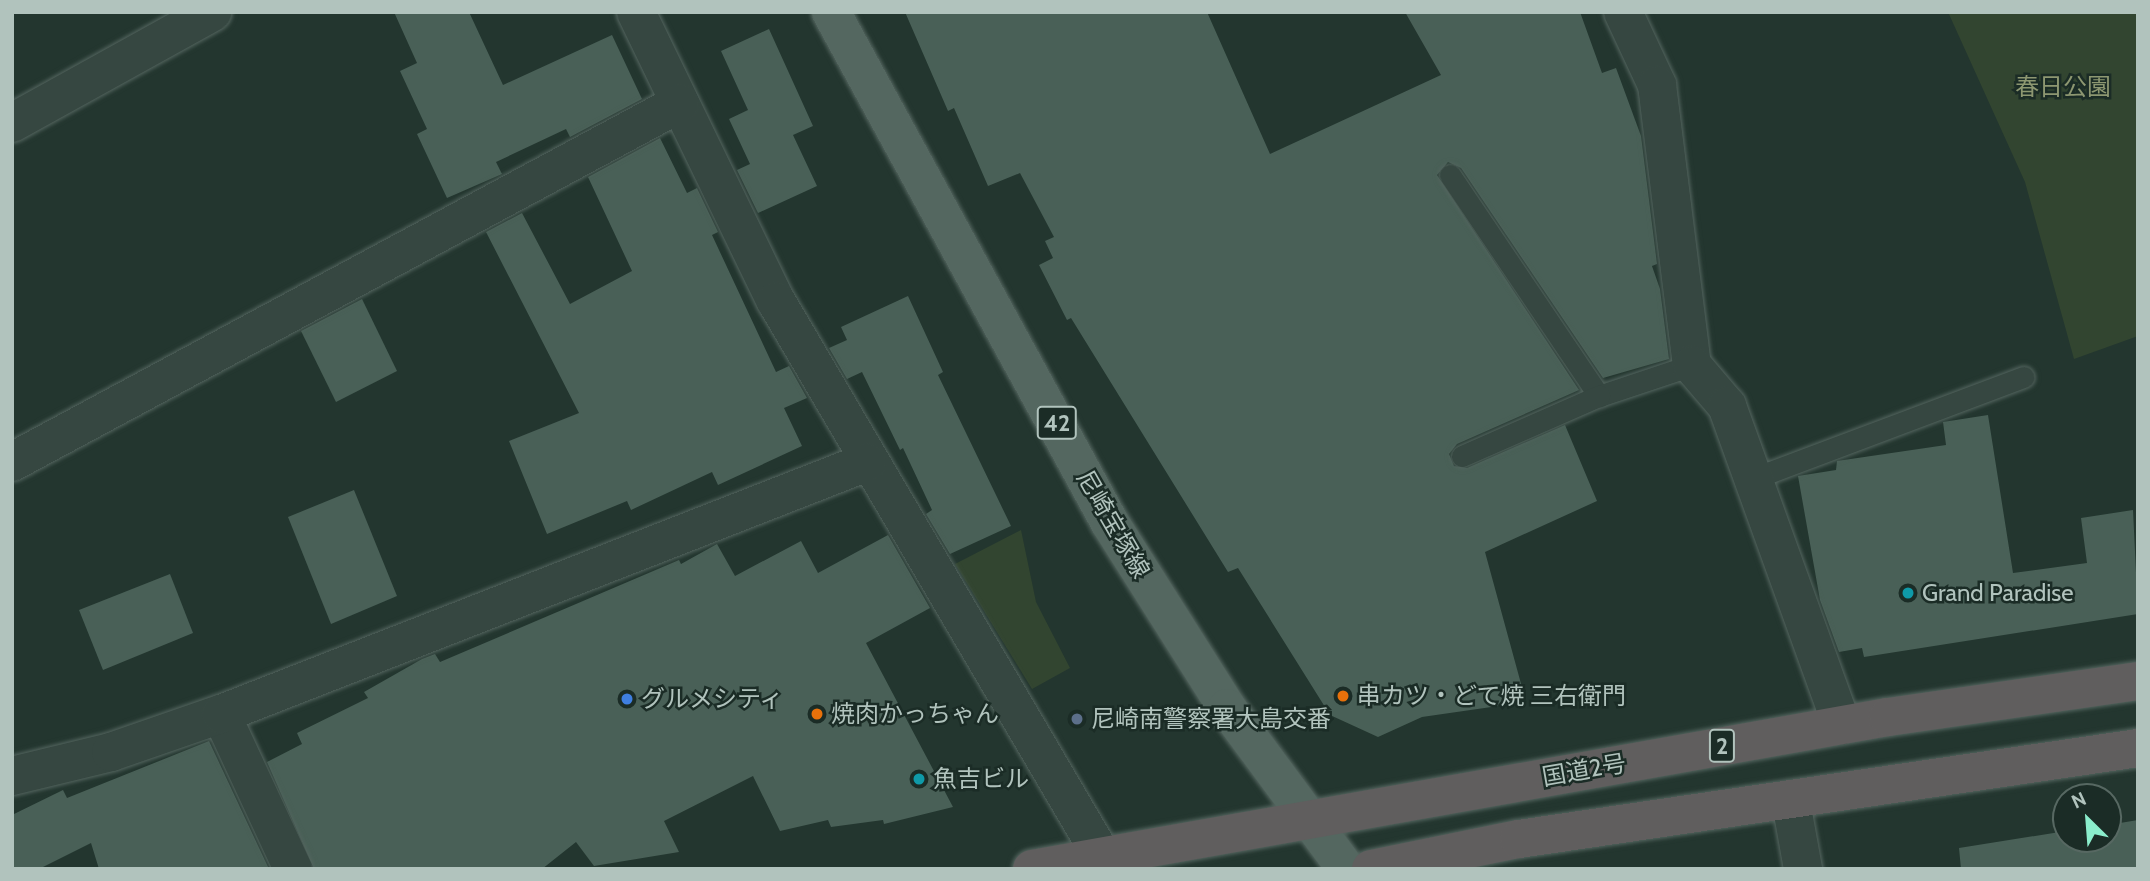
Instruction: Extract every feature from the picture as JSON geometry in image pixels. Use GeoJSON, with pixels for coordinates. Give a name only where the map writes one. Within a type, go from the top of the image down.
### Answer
{"type":"FeatureCollection","features":[{"type":"Feature","properties":{"kind":"highway","name":"国道2号"},"geometry":{"type":"LineString","coordinates":[[1032,869],[1842,725],[2138,681]]}},
{"type":"Feature","properties":{"kind":"highway"},"geometry":{"type":"LineString","coordinates":[[1371,869],[1520,839],[1791,802],[2138,748]]}},
{"type":"Feature","properties":{"kind":"main road","name":"尼崎宝塚線"},"geometry":{"type":"LineString","coordinates":[[831,12],[1110,523],[1227,708],[1346,869]]}},
{"type":"Feature","properties":{"kind":"street"},"geometry":{"type":"LineString","coordinates":[[12,123],[212,12]]}},
{"type":"Feature","properties":{"kind":"street"},"geometry":{"type":"LineString","coordinates":[[636,12],[776,301],[867,462],[1102,858]]}},
{"type":"Feature","properties":{"kind":"street"},"geometry":{"type":"LineString","coordinates":[[1623,12],[1657,85],[1692,365],[1727,406],[1842,725]]}},
{"type":"Feature","properties":{"kind":"street"},"geometry":{"type":"LineString","coordinates":[[12,462],[680,103]]}},
{"type":"Feature","properties":{"kind":"street"},"geometry":{"type":"LineString","coordinates":[[12,776],[111,752],[220,714],[867,462]]}},
{"type":"Feature","properties":{"kind":"street"},"geometry":{"type":"LineString","coordinates":[[220,714],[293,869]]}},
{"type":"Feature","properties":{"kind":"street"},"geometry":{"type":"LineString","coordinates":[[1791,802],[1803,869]]}},
{"type":"Feature","properties":{"kind":"lane"},"geometry":{"type":"LineString","coordinates":[[1450,175],[1599,396]]}},
{"type":"Feature","properties":{"kind":"lane"},"geometry":{"type":"LineString","coordinates":[[1462,456],[1599,396],[1692,365]]}},
{"type":"Feature","properties":{"kind":"lane"},"geometry":{"type":"LineString","coordinates":[[1752,479],[2024,377]]}},
{"type":"Feature","properties":{"kind":"green space","name":"春日公園"},"geometry":{"type":"Polygon","coordinates":[[[1948,12],[2138,12],[2138,336],[2074,359],[2025,182],[1948,12]]]}},
{"type":"Feature","properties":{"kind":"green space"},"geometry":{"type":"Polygon","coordinates":[[[1021,530],[1036,602],[1070,668],[1032,689],[955,564],[1021,530]]]}},
{"type":"Feature","properties":{"kind":"building"},"geometry":{"type":"Polygon","coordinates":[[[394,12],[469,12],[503,85],[612,35],[642,99],[570,137],[566,129],[496,162],[502,174],[447,198],[417,134],[427,129],[400,71],[417,63],[394,12]]]}},
{"type":"Feature","properties":{"kind":"building"},"geometry":{"type":"Polygon","coordinates":[[[905,12],[1207,12],[1270,154],[1441,75],[1405,12],[1580,12],[1602,73],[1616,68],[1641,136],[1657,264],[1652,266],[1660,289],[1669,359],[1603,378],[1461,168],[1448,162],[1437,175],[1579,390],[1457,444],[1449,454],[1454,466],[1467,468],[1565,425],[1597,501],[1485,552],[1526,702],[1422,717],[1378,737],[1330,715],[1238,568],[1228,572],[1071,318],[1067,320],[1039,265],[1053,258],[1045,241],[1054,237],[1020,173],[988,186],[954,108],[948,111],[905,12]]]}},
{"type":"Feature","properties":{"kind":"building"},"geometry":{"type":"Polygon","coordinates":[[[769,29],[813,126],[793,135],[817,186],[758,213],[737,170],[750,164],[729,119],[748,110],[721,51],[769,29]]]}},
{"type":"Feature","properties":{"kind":"building"},"geometry":{"type":"Polygon","coordinates":[[[660,138],[687,193],[697,188],[718,232],[712,235],[776,372],[789,366],[807,398],[784,408],[802,446],[718,485],[712,472],[631,510],[627,501],[547,534],[509,441],[579,413],[486,232],[522,213],[570,304],[632,271],[588,177],[660,138]]]}},
{"type":"Feature","properties":{"kind":"building"},"geometry":{"type":"Polygon","coordinates":[[[908,296],[943,372],[938,375],[1011,526],[950,554],[926,514],[932,510],[903,448],[900,450],[862,372],[847,379],[829,348],[847,340],[841,327],[908,296]]]}},
{"type":"Feature","properties":{"kind":"building"},"geometry":{"type":"Polygon","coordinates":[[[362,299],[397,371],[336,402],[301,331],[362,299]]]}},
{"type":"Feature","properties":{"kind":"building"},"geometry":{"type":"Polygon","coordinates":[[[1988,415],[2013,573],[2087,563],[2081,518],[2133,510],[2138,614],[1864,657],[1862,648],[1839,652],[1820,600],[1798,476],[1836,470],[1837,461],[1946,445],[1943,422],[1988,415]]]}},
{"type":"Feature","properties":{"kind":"building"},"geometry":{"type":"Polygon","coordinates":[[[354,490],[397,596],[331,624],[288,517],[354,490]]]}},
{"type":"Feature","properties":{"kind":"building"},"geometry":{"type":"Polygon","coordinates":[[[888,535],[930,608],[866,643],[953,807],[884,824],[883,820],[831,827],[828,820],[780,831],[753,776],[664,821],[679,852],[594,866],[576,842],[542,869],[314,869],[267,762],[302,744],[297,733],[368,698],[364,692],[422,659],[435,654],[440,662],[679,560],[681,564],[717,544],[735,576],[801,541],[818,573],[888,535]]]}},
{"type":"Feature","properties":{"kind":"building"},"geometry":{"type":"Polygon","coordinates":[[[170,574],[193,633],[103,670],[79,610],[170,574]]]}},
{"type":"Feature","properties":{"kind":"building"},"geometry":{"type":"Polygon","coordinates":[[[209,741],[269,869],[99,869],[91,843],[39,869],[12,869],[12,815],[63,790],[67,798],[209,741]]]}},
{"type":"Feature","properties":{"kind":"building"},"geometry":{"type":"Polygon","coordinates":[[[2138,820],[2138,869],[1961,869],[1959,848],[2052,833],[2052,853],[2122,853],[2122,823],[2138,820]]]}},
{"type":"Feature","properties":{"kind":"place","name":"Grand Paradise"},"geometry":{"type":"Point","coordinates":[1908,593]}},
{"type":"Feature","properties":{"kind":"place","name":"串カツ・どて焼 三右衛門"},"geometry":{"type":"Point","coordinates":[1343,696]}},
{"type":"Feature","properties":{"kind":"place","name":"グルメシティ"},"geometry":{"type":"Point","coordinates":[627,699]}},
{"type":"Feature","properties":{"kind":"place","name":"焼肉かっちゃん"},"geometry":{"type":"Point","coordinates":[817,714]}},
{"type":"Feature","properties":{"kind":"place","name":"尼崎南警察署大島交番"},"geometry":{"type":"Point","coordinates":[1077,719]}},
{"type":"Feature","properties":{"kind":"place","name":"魚吉ビル"},"geometry":{"type":"Point","coordinates":[919,779]}}]}
